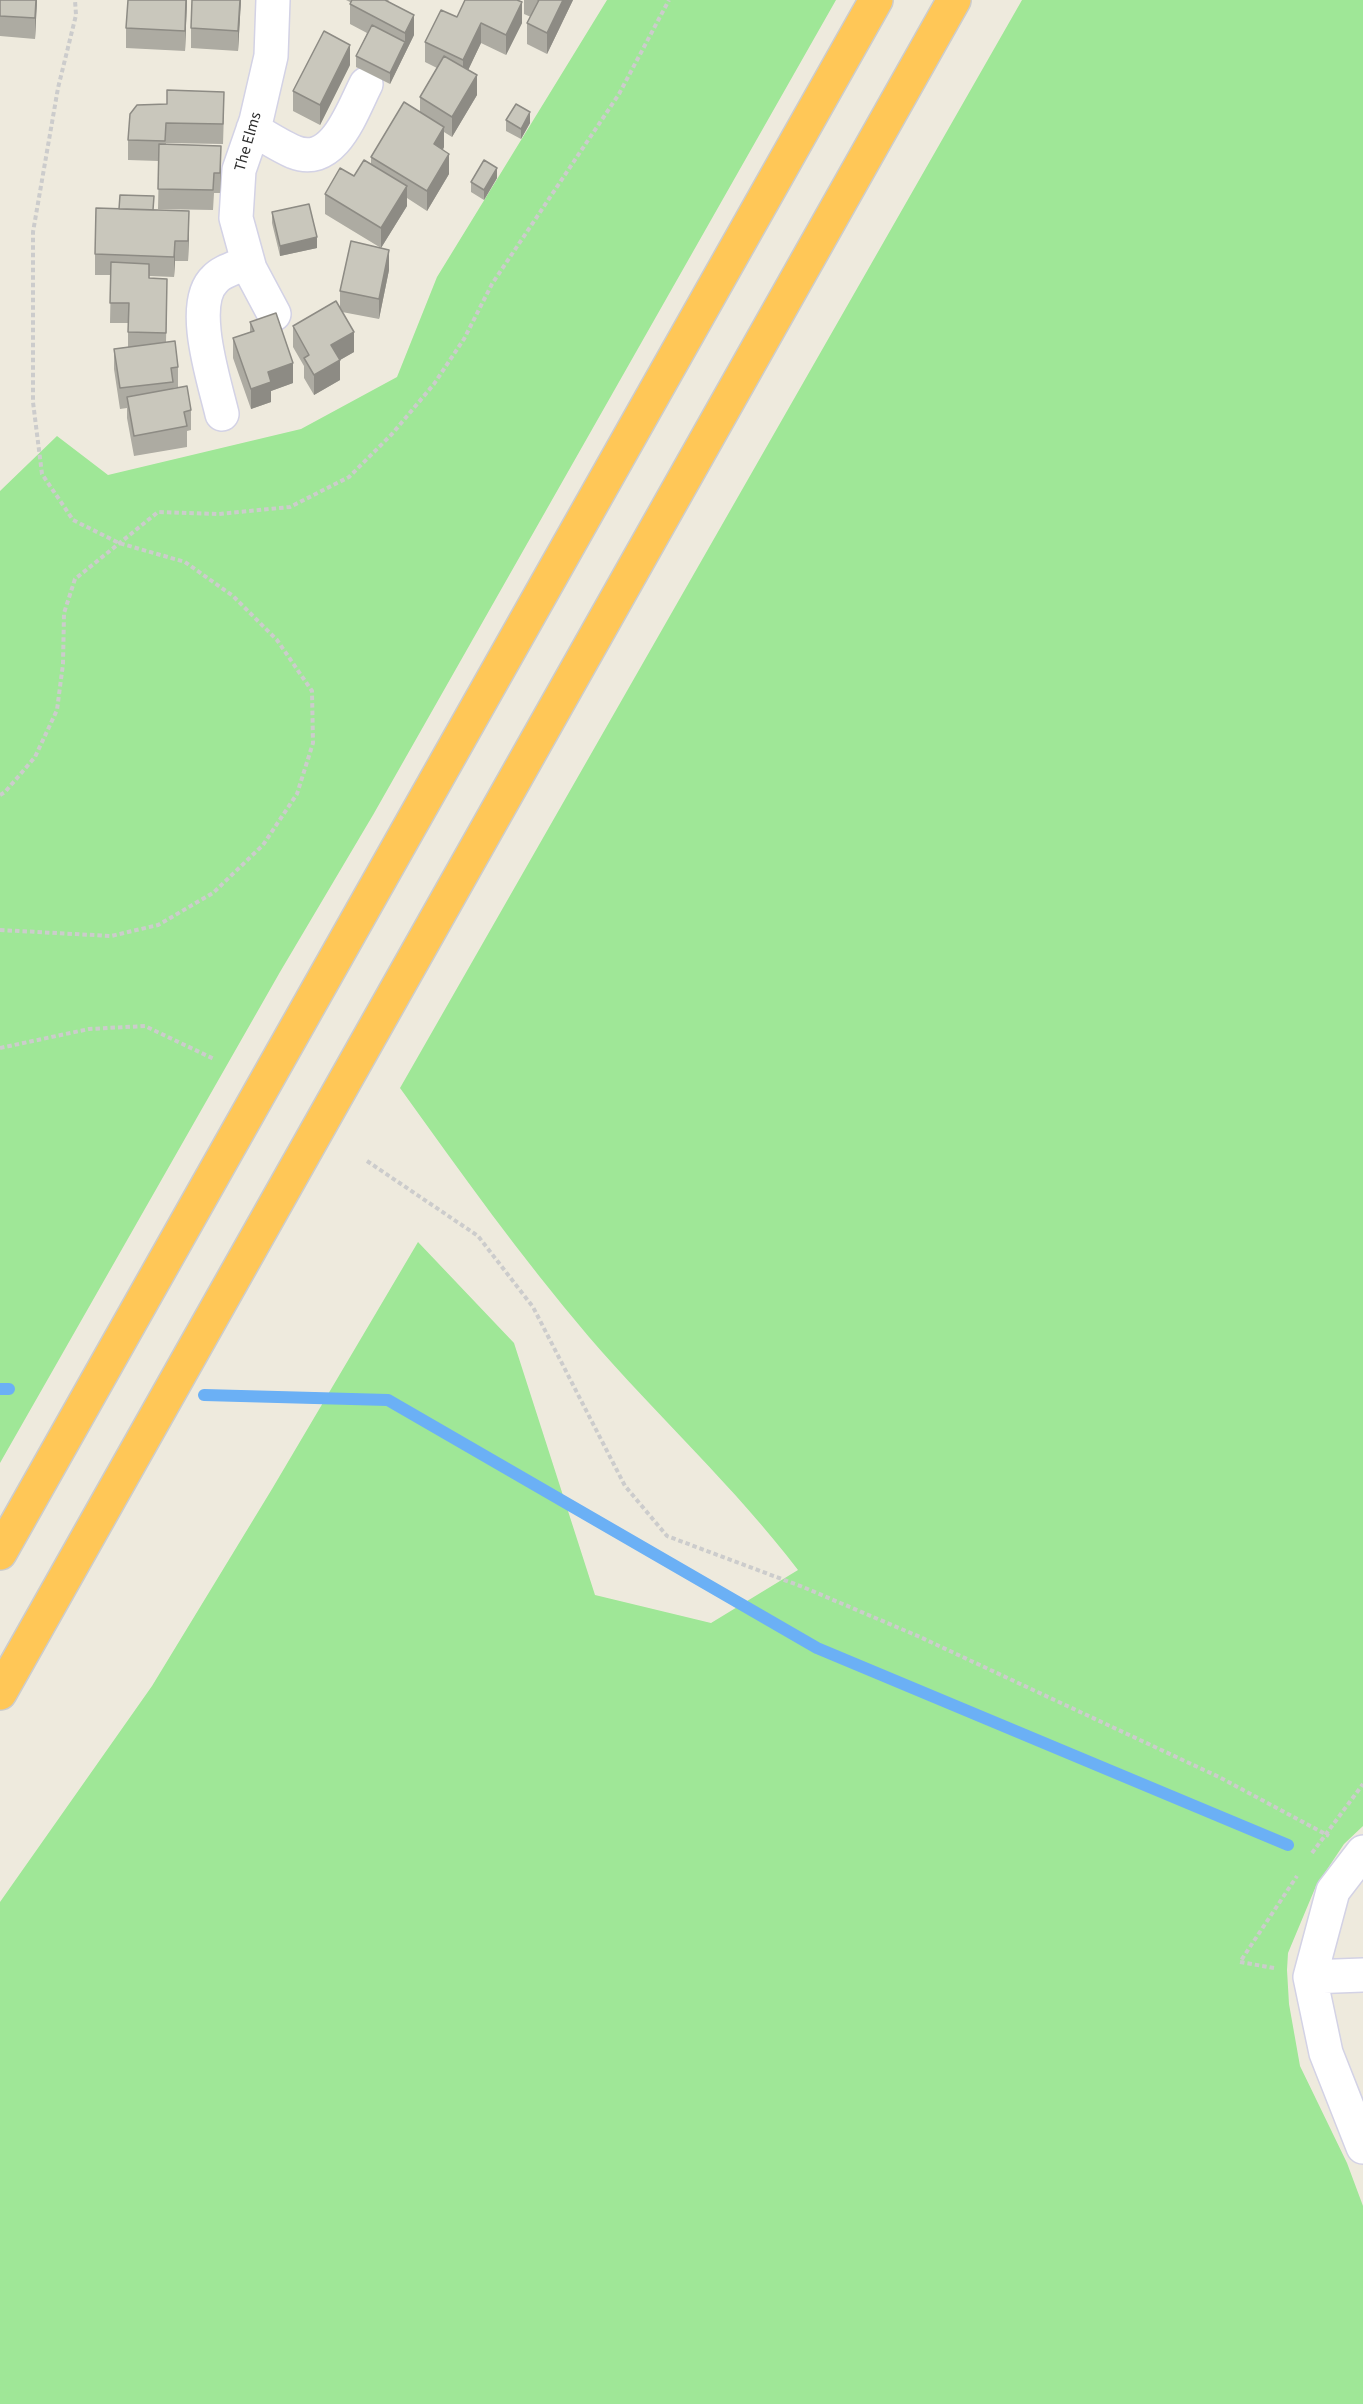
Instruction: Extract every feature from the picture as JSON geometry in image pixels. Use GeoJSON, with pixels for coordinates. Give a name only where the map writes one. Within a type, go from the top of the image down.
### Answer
{"type":"FeatureCollection","features":[{"type":"Feature","properties":{"kind":"highway"},"geometry":{"type":"LineString","coordinates":[[0,1553],[876,0]]}},
{"type":"Feature","properties":{"kind":"highway"},"geometry":{"type":"LineString","coordinates":[[0,1693],[954,0]]}},
{"type":"Feature","properties":{"kind":"street","name":"The Elms"},"geometry":{"type":"LineString","coordinates":[[273,0],[271,56],[253,129],[239,170],[236,218],[248,262],[274,314]]}},
{"type":"Feature","properties":{"kind":"street"},"geometry":{"type":"LineString","coordinates":[[253,129],[295,153],[316,154],[337,141],[366,84]]}},
{"type":"Feature","properties":{"kind":"street"},"geometry":{"type":"LineString","coordinates":[[222,414],[203,334],[203,311],[208,288],[215,278],[248,262]]}},
{"type":"Feature","properties":{"kind":"street"},"geometry":{"type":"LineString","coordinates":[[1349,1845],[1333,1891],[1310,1977],[1326,2053],[1363,2147]]}},
{"type":"Feature","properties":{"kind":"street"},"geometry":{"type":"LineString","coordinates":[[1310,1977],[1363,1974]]}},
{"type":"Feature","properties":{"kind":"path"},"geometry":{"type":"LineString","coordinates":[[0,930],[111,936],[158,925],[213,893],[263,845],[297,794],[313,743],[312,691],[277,640],[233,596],[185,562],[119,543],[73,520],[42,474],[33,402],[33,232],[58,88],[76,15],[75,0]]}},
{"type":"Feature","properties":{"kind":"path"},"geometry":{"type":"LineString","coordinates":[[0,795],[35,757],[57,710],[63,664],[64,613],[75,579],[158,512],[219,514],[290,507],[348,477],[356,470],[392,434],[434,384],[464,339],[492,284],[619,94],[669,0]]}},
{"type":"Feature","properties":{"kind":"path"},"geometry":{"type":"LineString","coordinates":[[0,1048],[89,1029],[144,1026],[214,1059]]}},
{"type":"Feature","properties":{"kind":"path"},"geometry":{"type":"LineString","coordinates":[[367,1161],[478,1236],[533,1307],[625,1486],[667,1536],[803,1587],[920,1637],[1218,1777],[1349,1845]]}},
{"type":"Feature","properties":{"kind":"green space"},"geometry":{"type":"Polygon","coordinates":[[[607,0],[836,0],[373,815],[280,972],[0,1463],[0,491],[57,436],[108,475],[301,429],[397,377],[437,277],[607,0]]]}},
{"type":"Feature","properties":{"kind":"green space"},"geometry":{"type":"Polygon","coordinates":[[[1022,0],[1363,0],[1363,1826],[1344,1844],[1316,1886],[1288,1953],[1287,1970],[1289,2004],[1300,2066],[1347,2163],[1363,2206],[1363,2404],[0,2404],[0,1902],[152,1686],[418,1242],[514,1343],[595,1595],[711,1623],[798,1570],[774,1539],[564,1307],[492,1214],[400,1088],[1022,0]]]}},
{"type":"Feature","properties":{"kind":"building"},"geometry":{"type":"Polygon","coordinates":[[[0,0],[36,0],[35,18],[0,16],[0,0]]]}},
{"type":"Feature","properties":{"kind":"building"},"geometry":{"type":"Polygon","coordinates":[[[128,0],[186,0],[185,31],[126,28],[128,0]]]}},
{"type":"Feature","properties":{"kind":"building"},"geometry":{"type":"Polygon","coordinates":[[[192,0],[240,0],[238,31],[191,28],[192,0]]]}},
{"type":"Feature","properties":{"kind":"building"},"geometry":{"type":"Polygon","coordinates":[[[352,0],[385,0],[414,15],[405,33],[350,4],[352,0]]]}},
{"type":"Feature","properties":{"kind":"building"},"geometry":{"type":"Polygon","coordinates":[[[465,0],[517,0],[522,2],[506,35],[481,23],[463,60],[425,42],[441,10],[457,17],[465,0]]]}},
{"type":"Feature","properties":{"kind":"building"},"geometry":{"type":"Polygon","coordinates":[[[539,0],[563,0],[547,33],[527,23],[539,0]]]}},
{"type":"Feature","properties":{"kind":"building"},"geometry":{"type":"Polygon","coordinates":[[[372,25],[405,42],[390,73],[356,56],[372,25]]]}},
{"type":"Feature","properties":{"kind":"building"},"geometry":{"type":"Polygon","coordinates":[[[324,31],[350,45],[320,105],[293,91],[324,31]]]}},
{"type":"Feature","properties":{"kind":"building"},"geometry":{"type":"Polygon","coordinates":[[[444,56],[477,75],[452,117],[420,97],[444,56]]]}},
{"type":"Feature","properties":{"kind":"building"},"geometry":{"type":"Polygon","coordinates":[[[167,90],[224,92],[223,124],[166,123],[165,141],[128,140],[130,114],[137,105],[167,104],[167,90]]]}},
{"type":"Feature","properties":{"kind":"building"},"geometry":{"type":"Polygon","coordinates":[[[404,102],[444,127],[434,144],[449,154],[427,191],[371,157],[404,102]]]}},
{"type":"Feature","properties":{"kind":"building"},"geometry":{"type":"Polygon","coordinates":[[[516,104],[530,112],[521,129],[506,120],[516,104]]]}},
{"type":"Feature","properties":{"kind":"building"},"geometry":{"type":"Polygon","coordinates":[[[159,144],[221,146],[220,173],[214,173],[213,190],[158,189],[159,144]]]}},
{"type":"Feature","properties":{"kind":"building"},"geometry":{"type":"Polygon","coordinates":[[[364,160],[407,186],[381,228],[325,194],[340,168],[354,176],[364,160]]]}},
{"type":"Feature","properties":{"kind":"building"},"geometry":{"type":"Polygon","coordinates":[[[484,160],[497,168],[484,190],[471,182],[484,160]]]}},
{"type":"Feature","properties":{"kind":"building"},"geometry":{"type":"Polygon","coordinates":[[[120,195],[154,196],[153,210],[119,209],[120,195]]]}},
{"type":"Feature","properties":{"kind":"building"},"geometry":{"type":"Polygon","coordinates":[[[309,204],[317,237],[280,246],[272,212],[309,204]]]}},
{"type":"Feature","properties":{"kind":"building"},"geometry":{"type":"Polygon","coordinates":[[[96,208],[189,211],[188,241],[175,241],[174,257],[95,254],[96,208]]]}},
{"type":"Feature","properties":{"kind":"building"},"geometry":{"type":"Polygon","coordinates":[[[351,241],[389,250],[379,299],[340,291],[351,241]]]}},
{"type":"Feature","properties":{"kind":"building"},"geometry":{"type":"Polygon","coordinates":[[[111,262],[149,264],[149,278],[167,279],[166,333],[128,332],[129,303],[110,303],[111,262]]]}},
{"type":"Feature","properties":{"kind":"building"},"geometry":{"type":"Polygon","coordinates":[[[336,301],[354,332],[331,345],[340,360],[314,375],[304,358],[309,355],[293,326],[336,301]]]}},
{"type":"Feature","properties":{"kind":"building"},"geometry":{"type":"Polygon","coordinates":[[[276,313],[293,363],[268,372],[271,382],[251,389],[233,338],[254,331],[250,322],[276,313]]]}},
{"type":"Feature","properties":{"kind":"building"},"geometry":{"type":"Polygon","coordinates":[[[175,341],[178,367],[171,368],[173,382],[120,388],[114,349],[175,341]]]}},
{"type":"Feature","properties":{"kind":"building"},"geometry":{"type":"Polygon","coordinates":[[[187,386],[191,410],[184,412],[187,426],[134,436],[127,397],[187,386]]]}},
{"type":"Feature","properties":{"kind":"waterway"},"geometry":{"type":"LineString","coordinates":[[0,1389],[9,1389]]}},
{"type":"Feature","properties":{"kind":"waterway"},"geometry":{"type":"LineString","coordinates":[[204,1395],[388,1400],[817,1648],[1288,1845]]}}]}
